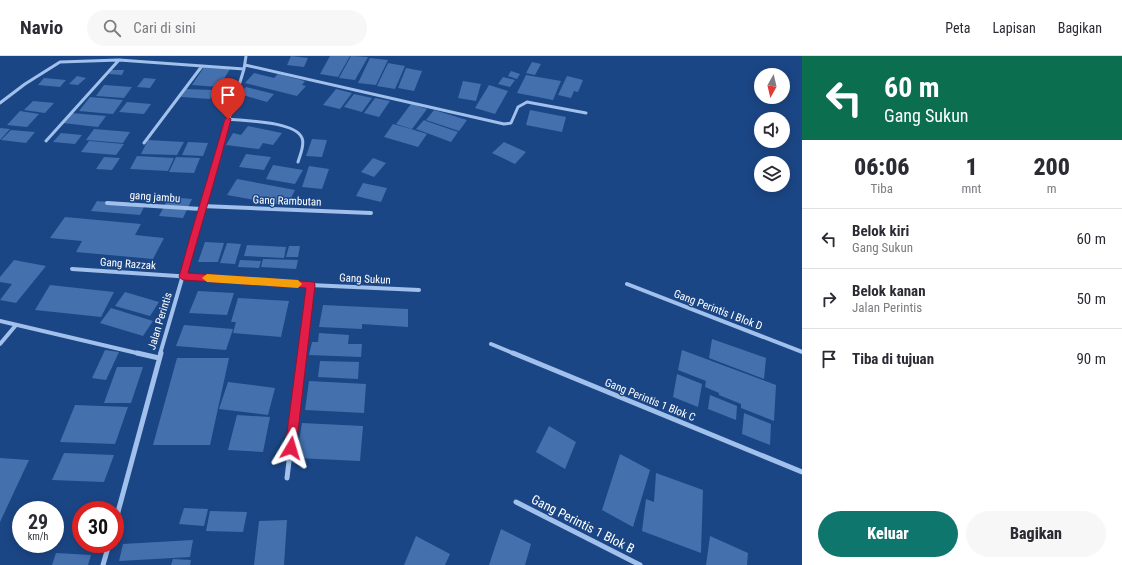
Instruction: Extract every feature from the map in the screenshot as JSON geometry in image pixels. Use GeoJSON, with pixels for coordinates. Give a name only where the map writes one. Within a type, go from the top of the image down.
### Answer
{"type":"FeatureCollection","features":[{"type":"Feature","properties":{"kind":"street","name":"Jalan Perintis"},"geometry":{"type":"LineString","coordinates":[[121,501],[159,358],[215,168],[246,56]]}},
{"type":"Feature","properties":{"kind":"street"},"geometry":{"type":"LineString","coordinates":[[0,103],[44,71],[60,62],[119,60],[202,66],[244,67],[504,124],[511,123],[518,105],[522,102],[586,113]]}},
{"type":"Feature","properties":{"kind":"street"},"geometry":{"type":"LineString","coordinates":[[46,141],[119,60]]}},
{"type":"Feature","properties":{"kind":"street"},"geometry":{"type":"LineString","coordinates":[[144,143],[202,66]]}},
{"type":"Feature","properties":{"kind":"street"},"geometry":{"type":"LineString","coordinates":[[228,119],[291,128],[300,135],[303,143],[298,162]]}},
{"type":"Feature","properties":{"kind":"street","name":"gang jambu"},"geometry":{"type":"LineString","coordinates":[[107,203],[202,208]]}},
{"type":"Feature","properties":{"kind":"street","name":"Gang Rambutan"},"geometry":{"type":"LineString","coordinates":[[202,208],[371,213]]}},
{"type":"Feature","properties":{"kind":"street","name":"Gang Razzak"},"geometry":{"type":"LineString","coordinates":[[72,269],[183,277]]}},
{"type":"Feature","properties":{"kind":"street","name":"Gang Sukun"},"geometry":{"type":"LineString","coordinates":[[183,277],[419,290]]}},
{"type":"Feature","properties":{"kind":"street","name":"Gang Perintis I Blok D"},"geometry":{"type":"LineString","coordinates":[[627,284],[802,352]]}},
{"type":"Feature","properties":{"kind":"street"},"geometry":{"type":"LineString","coordinates":[[287,478],[310,285]]}},
{"type":"Feature","properties":{"kind":"street"},"geometry":{"type":"LineString","coordinates":[[0,321],[159,358]]}},
{"type":"Feature","properties":{"kind":"street"},"geometry":{"type":"LineString","coordinates":[[0,344],[16,325]]}},
{"type":"Feature","properties":{"kind":"street","name":"Gang Perintis 1 Blok C"},"geometry":{"type":"LineString","coordinates":[[491,344],[802,472]]}},
{"type":"Feature","properties":{"kind":"street","name":"Gang Perintis 1 Blok B"},"geometry":{"type":"LineString","coordinates":[[516,502],[640,565]]}},
{"type":"Feature","properties":{"kind":"street"},"geometry":{"type":"LineString","coordinates":[[103,565],[106,553]]}},
{"type":"Feature","properties":{"kind":"building"},"geometry":{"type":"Polygon","coordinates":[[[291,56],[308,58],[304,67],[287,65],[291,56]]]}},
{"type":"Feature","properties":{"kind":"building"},"geometry":{"type":"Polygon","coordinates":[[[330,56],[350,56],[338,77],[320,74],[330,56]]]}},
{"type":"Feature","properties":{"kind":"building"},"geometry":{"type":"Polygon","coordinates":[[[351,56],[368,57],[355,80],[339,78],[351,56]]]}},
{"type":"Feature","properties":{"kind":"building"},"geometry":{"type":"Polygon","coordinates":[[[370,58],[388,60],[376,85],[358,83],[370,58]]]}},
{"type":"Feature","properties":{"kind":"building"},"geometry":{"type":"Polygon","coordinates":[[[532,62],[541,64],[535,75],[526,73],[532,62]]]}},
{"type":"Feature","properties":{"kind":"building"},"geometry":{"type":"Polygon","coordinates":[[[388,63],[405,66],[395,89],[377,86],[388,63]]]}},
{"type":"Feature","properties":{"kind":"building"},"geometry":{"type":"Polygon","coordinates":[[[204,67],[230,69],[219,87],[192,85],[204,67]]]}},
{"type":"Feature","properties":{"kind":"building"},"geometry":{"type":"Polygon","coordinates":[[[406,68],[422,71],[414,91],[398,88],[406,68]]]}},
{"type":"Feature","properties":{"kind":"building"},"geometry":{"type":"Polygon","coordinates":[[[112,70],[124,70],[122,75],[109,74],[112,70]]]}},
{"type":"Feature","properties":{"kind":"building"},"geometry":{"type":"Polygon","coordinates":[[[511,71],[520,74],[517,79],[508,76],[511,71]]]}},
{"type":"Feature","properties":{"kind":"building"},"geometry":{"type":"Polygon","coordinates":[[[254,73],[274,78],[278,74],[305,81],[302,85],[306,86],[297,96],[245,83],[254,73]]]}},
{"type":"Feature","properties":{"kind":"building"},"geometry":{"type":"Polygon","coordinates":[[[526,75],[561,81],[553,100],[517,93],[526,75]]]}},
{"type":"Feature","properties":{"kind":"building"},"geometry":{"type":"Polygon","coordinates":[[[77,76],[86,78],[78,85],[69,84],[77,76]]]}},
{"type":"Feature","properties":{"kind":"building"},"geometry":{"type":"Polygon","coordinates":[[[567,76],[583,80],[578,92],[574,91],[571,98],[558,95],[567,76]]]}},
{"type":"Feature","properties":{"kind":"building"},"geometry":{"type":"Polygon","coordinates":[[[503,77],[515,80],[510,87],[498,84],[503,77]]]}},
{"type":"Feature","properties":{"kind":"building"},"geometry":{"type":"Polygon","coordinates":[[[44,78],[66,80],[60,87],[38,85],[44,78]]]}},
{"type":"Feature","properties":{"kind":"building"},"geometry":{"type":"Polygon","coordinates":[[[144,78],[156,79],[150,88],[137,87],[144,78]]]}},
{"type":"Feature","properties":{"kind":"building"},"geometry":{"type":"Polygon","coordinates":[[[463,81],[481,84],[476,101],[458,98],[463,81]]]}},
{"type":"Feature","properties":{"kind":"building"},"geometry":{"type":"Polygon","coordinates":[[[104,85],[132,87],[124,98],[96,96],[104,85]]]}},
{"type":"Feature","properties":{"kind":"building"},"geometry":{"type":"Polygon","coordinates":[[[489,85],[508,91],[495,114],[475,108],[489,85]]]}},
{"type":"Feature","properties":{"kind":"building"},"geometry":{"type":"Polygon","coordinates":[[[246,87],[274,94],[267,102],[239,94],[246,87]]]}},
{"type":"Feature","properties":{"kind":"building"},"geometry":{"type":"Polygon","coordinates":[[[186,89],[214,90],[210,99],[181,97],[186,89]]]}},
{"type":"Feature","properties":{"kind":"building"},"geometry":{"type":"Polygon","coordinates":[[[336,89],[352,93],[340,109],[323,105],[336,89]]]}},
{"type":"Feature","properties":{"kind":"building"},"geometry":{"type":"Polygon","coordinates":[[[354,94],[372,98],[362,112],[344,107],[354,94]]]}},
{"type":"Feature","properties":{"kind":"building"},"geometry":{"type":"Polygon","coordinates":[[[90,97],[123,100],[113,114],[79,111],[90,97]]]}},
{"type":"Feature","properties":{"kind":"building"},"geometry":{"type":"Polygon","coordinates":[[[375,98],[390,101],[379,117],[364,113],[375,98]]]}},
{"type":"Feature","properties":{"kind":"building"},"geometry":{"type":"Polygon","coordinates":[[[33,101],[54,103],[45,113],[24,110],[33,101]]]}},
{"type":"Feature","properties":{"kind":"building"},"geometry":{"type":"Polygon","coordinates":[[[127,102],[151,104],[144,114],[119,112],[127,102]]]}},
{"type":"Feature","properties":{"kind":"building"},"geometry":{"type":"Polygon","coordinates":[[[411,104],[427,109],[412,129],[396,124],[411,104]]]}},
{"type":"Feature","properties":{"kind":"building"},"geometry":{"type":"Polygon","coordinates":[[[434,110],[467,120],[459,131],[426,120],[434,110]]]}},
{"type":"Feature","properties":{"kind":"building"},"geometry":{"type":"Polygon","coordinates":[[[530,110],[566,117],[562,132],[526,125],[530,110]]]}},
{"type":"Feature","properties":{"kind":"building"},"geometry":{"type":"Polygon","coordinates":[[[20,111],[39,114],[27,127],[7,125],[20,111]]]}},
{"type":"Feature","properties":{"kind":"building"},"geometry":{"type":"Polygon","coordinates":[[[71,113],[106,116],[98,127],[63,123],[71,113]]]}},
{"type":"Feature","properties":{"kind":"building"},"geometry":{"type":"Polygon","coordinates":[[[424,120],[458,132],[451,142],[416,129],[424,120]]]}},
{"type":"Feature","properties":{"kind":"building"},"geometry":{"type":"Polygon","coordinates":[[[393,124],[427,134],[418,147],[384,137],[393,124]]]}},
{"type":"Feature","properties":{"kind":"building"},"geometry":{"type":"Polygon","coordinates":[[[248,126],[282,133],[273,145],[263,143],[259,149],[226,145],[233,133],[241,135],[248,126]]]}},
{"type":"Feature","properties":{"kind":"building"},"geometry":{"type":"Polygon","coordinates":[[[0,128],[10,129],[0,140],[0,128]]]}},
{"type":"Feature","properties":{"kind":"building"},"geometry":{"type":"Polygon","coordinates":[[[94,129],[130,132],[123,143],[86,140],[94,129]]]}},
{"type":"Feature","properties":{"kind":"building"},"geometry":{"type":"Polygon","coordinates":[[[11,130],[35,132],[26,143],[1,140],[11,130]]]}},
{"type":"Feature","properties":{"kind":"building"},"geometry":{"type":"Polygon","coordinates":[[[61,133],[82,135],[75,144],[53,142],[61,133]]]}},
{"type":"Feature","properties":{"kind":"building"},"geometry":{"type":"Polygon","coordinates":[[[312,139],[327,140],[322,157],[306,156],[312,139]]]}},
{"type":"Feature","properties":{"kind":"building"},"geometry":{"type":"Polygon","coordinates":[[[148,140],[184,142],[177,155],[141,154],[148,140]]]}},
{"type":"Feature","properties":{"kind":"building"},"geometry":{"type":"Polygon","coordinates":[[[89,141],[124,144],[116,155],[81,152],[89,141]]]}},
{"type":"Feature","properties":{"kind":"building"},"geometry":{"type":"Polygon","coordinates":[[[188,142],[208,143],[203,156],[182,155],[188,142]]]}},
{"type":"Feature","properties":{"kind":"building"},"geometry":{"type":"Polygon","coordinates":[[[504,142],[526,152],[515,164],[492,153],[504,142]]]}},
{"type":"Feature","properties":{"kind":"building"},"geometry":{"type":"Polygon","coordinates":[[[246,154],[271,157],[264,170],[239,167],[246,154]]]}},
{"type":"Feature","properties":{"kind":"building"},"geometry":{"type":"Polygon","coordinates":[[[137,156],[174,158],[168,171],[130,169],[137,156]]]}},
{"type":"Feature","properties":{"kind":"building"},"geometry":{"type":"Polygon","coordinates":[[[104,157],[120,158],[112,170],[96,169],[104,157]]]}},
{"type":"Feature","properties":{"kind":"building"},"geometry":{"type":"Polygon","coordinates":[[[176,157],[200,158],[194,173],[169,172],[176,157]]]}},
{"type":"Feature","properties":{"kind":"building"},"geometry":{"type":"Polygon","coordinates":[[[373,158],[386,163],[374,177],[361,172],[373,158]]]}},
{"type":"Feature","properties":{"kind":"building"},"geometry":{"type":"Polygon","coordinates":[[[273,165],[303,170],[295,184],[266,179],[273,165]]]}},
{"type":"Feature","properties":{"kind":"building"},"geometry":{"type":"Polygon","coordinates":[[[309,166],[329,169],[322,189],[302,187],[309,166]]]}},
{"type":"Feature","properties":{"kind":"building"},"geometry":{"type":"Polygon","coordinates":[[[237,179],[295,190],[287,206],[227,195],[237,179]]]}},
{"type":"Feature","properties":{"kind":"building"},"geometry":{"type":"Polygon","coordinates":[[[363,183],[387,188],[381,202],[356,196],[363,183]]]}},
{"type":"Feature","properties":{"kind":"building"},"geometry":{"type":"Polygon","coordinates":[[[169,197],[192,199],[183,218],[159,216],[169,197]]]}},
{"type":"Feature","properties":{"kind":"building"},"geometry":{"type":"Polygon","coordinates":[[[97,201],[145,205],[140,215],[91,211],[97,201]]]}},
{"type":"Feature","properties":{"kind":"building"},"geometry":{"type":"Polygon","coordinates":[[[65,217],[141,224],[135,235],[164,238],[153,259],[76,252],[82,241],[50,238],[65,217]]]}},
{"type":"Feature","properties":{"kind":"building"},"geometry":{"type":"Polygon","coordinates":[[[205,242],[224,243],[218,262],[198,262],[205,242]]]}},
{"type":"Feature","properties":{"kind":"building"},"geometry":{"type":"Polygon","coordinates":[[[227,243],[241,244],[235,264],[220,263],[227,243]]]}},
{"type":"Feature","properties":{"kind":"building"},"geometry":{"type":"Polygon","coordinates":[[[247,245],[286,247],[284,258],[244,256],[247,245]]]}},
{"type":"Feature","properties":{"kind":"building"},"geometry":{"type":"Polygon","coordinates":[[[289,246],[300,246],[298,257],[286,257],[289,246]]]}},
{"type":"Feature","properties":{"kind":"building"},"geometry":{"type":"Polygon","coordinates":[[[263,259],[298,260],[296,269],[261,267],[263,259]]]}},
{"type":"Feature","properties":{"kind":"building"},"geometry":{"type":"Polygon","coordinates":[[[14,260],[46,266],[16,303],[0,300],[12,284],[0,282],[0,277],[14,260]]]}},
{"type":"Feature","properties":{"kind":"building"},"geometry":{"type":"Polygon","coordinates":[[[240,260],[261,261],[259,268],[238,267],[240,260]]]}},
{"type":"Feature","properties":{"kind":"building"},"geometry":{"type":"Polygon","coordinates":[[[50,285],[114,292],[101,317],[35,310],[50,285]]]}},
{"type":"Feature","properties":{"kind":"building"},"geometry":{"type":"Polygon","coordinates":[[[198,291],[234,293],[227,315],[189,313],[198,291]]]}},
{"type":"Feature","properties":{"kind":"building"},"geometry":{"type":"Polygon","coordinates":[[[125,292],[159,302],[150,316],[115,306],[125,292]]]}},
{"type":"Feature","properties":{"kind":"building"},"geometry":{"type":"Polygon","coordinates":[[[238,298],[289,301],[281,337],[233,333],[236,322],[231,322],[238,298]]]}},
{"type":"Feature","properties":{"kind":"building"},"geometry":{"type":"Polygon","coordinates":[[[323,305],[408,309],[408,327],[362,324],[362,329],[319,327],[323,305]]]}},
{"type":"Feature","properties":{"kind":"building"},"geometry":{"type":"Polygon","coordinates":[[[111,308],[153,321],[143,336],[100,323],[111,308]]]}},
{"type":"Feature","properties":{"kind":"building"},"geometry":{"type":"Polygon","coordinates":[[[184,325],[233,329],[226,350],[176,346],[184,325]]]}},
{"type":"Feature","properties":{"kind":"building"},"geometry":{"type":"Polygon","coordinates":[[[319,333],[349,335],[348,344],[362,344],[361,357],[309,355],[312,342],[318,342],[319,333]]]}},
{"type":"Feature","properties":{"kind":"building"},"geometry":{"type":"Polygon","coordinates":[[[712,339],[766,358],[764,379],[709,358],[712,339]]]}},
{"type":"Feature","properties":{"kind":"building"},"geometry":{"type":"Polygon","coordinates":[[[105,350],[119,352],[106,380],[92,378],[105,350]]]}},
{"type":"Feature","properties":{"kind":"building"},"geometry":{"type":"Polygon","coordinates":[[[682,350],[776,385],[774,421],[741,408],[741,404],[719,395],[719,393],[705,387],[706,381],[678,370],[682,350]]]}},
{"type":"Feature","properties":{"kind":"building"},"geometry":{"type":"Polygon","coordinates":[[[177,358],[229,358],[210,445],[153,445],[177,358]]]}},
{"type":"Feature","properties":{"kind":"building"},"geometry":{"type":"Polygon","coordinates":[[[320,361],[359,362],[358,379],[318,377],[320,361]]]}},
{"type":"Feature","properties":{"kind":"building"},"geometry":{"type":"Polygon","coordinates":[[[117,367],[143,367],[131,403],[104,403],[117,367]]]}},
{"type":"Feature","properties":{"kind":"building"},"geometry":{"type":"Polygon","coordinates":[[[677,374],[702,384],[698,407],[673,397],[677,374]]]}},
{"type":"Feature","properties":{"kind":"building"},"geometry":{"type":"Polygon","coordinates":[[[309,381],[366,384],[364,413],[305,410],[309,381]]]}},
{"type":"Feature","properties":{"kind":"building"},"geometry":{"type":"Polygon","coordinates":[[[228,382],[275,388],[268,415],[219,409],[228,382]]]}},
{"type":"Feature","properties":{"kind":"building"},"geometry":{"type":"Polygon","coordinates":[[[710,395],[737,406],[736,420],[708,409],[710,395]]]}},
{"type":"Feature","properties":{"kind":"building"},"geometry":{"type":"Polygon","coordinates":[[[75,405],[128,407],[115,444],[60,442],[75,405]]]}},
{"type":"Feature","properties":{"kind":"building"},"geometry":{"type":"Polygon","coordinates":[[[744,413],[771,424],[770,445],[742,434],[744,413]]]}},
{"type":"Feature","properties":{"kind":"building"},"geometry":{"type":"Polygon","coordinates":[[[237,415],[270,417],[263,452],[228,450],[237,415]]]}},
{"type":"Feature","properties":{"kind":"building"},"geometry":{"type":"Polygon","coordinates":[[[302,423],[363,426],[360,461],[296,458],[302,423]]]}},
{"type":"Feature","properties":{"kind":"building"},"geometry":{"type":"Polygon","coordinates":[[[549,426],[576,442],[565,469],[536,452],[549,426]]]}},
{"type":"Feature","properties":{"kind":"building"},"geometry":{"type":"Polygon","coordinates":[[[64,453],[114,455],[104,482],[52,480],[64,453]]]}},
{"type":"Feature","properties":{"kind":"building"},"geometry":{"type":"Polygon","coordinates":[[[620,454],[650,470],[633,527],[602,510],[620,454]]]}},
{"type":"Feature","properties":{"kind":"building"},"geometry":{"type":"Polygon","coordinates":[[[0,458],[29,460],[0,522],[0,458]]]}},
{"type":"Feature","properties":{"kind":"building"},"geometry":{"type":"Polygon","coordinates":[[[656,473],[703,490],[701,553],[642,531],[646,499],[654,502],[656,473]]]}},
{"type":"Feature","properties":{"kind":"building"},"geometry":{"type":"Polygon","coordinates":[[[184,508],[208,509],[204,526],[179,524],[184,508]]]}},
{"type":"Feature","properties":{"kind":"building"},"geometry":{"type":"Polygon","coordinates":[[[210,511],[247,512],[243,532],[206,531],[210,511]]]}},
{"type":"Feature","properties":{"kind":"building"},"geometry":{"type":"Polygon","coordinates":[[[287,520],[284,565],[254,565],[259,521],[287,520]]]}},
{"type":"Feature","properties":{"kind":"building"},"geometry":{"type":"Polygon","coordinates":[[[501,529],[531,544],[525,565],[489,565],[501,529]]]}},
{"type":"Feature","properties":{"kind":"building"},"geometry":{"type":"Polygon","coordinates":[[[416,536],[450,554],[445,565],[404,565],[416,536]]]}},
{"type":"Feature","properties":{"kind":"building"},"geometry":{"type":"Polygon","coordinates":[[[710,536],[748,553],[747,565],[706,565],[710,536]]]}},
{"type":"Feature","properties":{"kind":"building"},"geometry":{"type":"Polygon","coordinates":[[[193,540],[190,557],[119,561],[121,553],[124,553],[124,544],[193,540]]]}},
{"type":"Feature","properties":{"kind":"building"},"geometry":{"type":"Polygon","coordinates":[[[56,553],[91,555],[88,565],[52,565],[56,553]]]}},
{"type":"Feature","properties":{"kind":"building"},"geometry":{"type":"Polygon","coordinates":[[[173,559],[191,560],[190,565],[171,565],[173,559]]]}},
{"type":"Feature","properties":{"kind":"slow traffic"},"geometry":{"type":"LineString","coordinates":[[207,278],[298,284]]}},
{"type":"Feature","properties":{"kind":"route"},"geometry":{"type":"LineString","coordinates":[[228,119],[183,277],[310,285],[291,448]]}}]}
